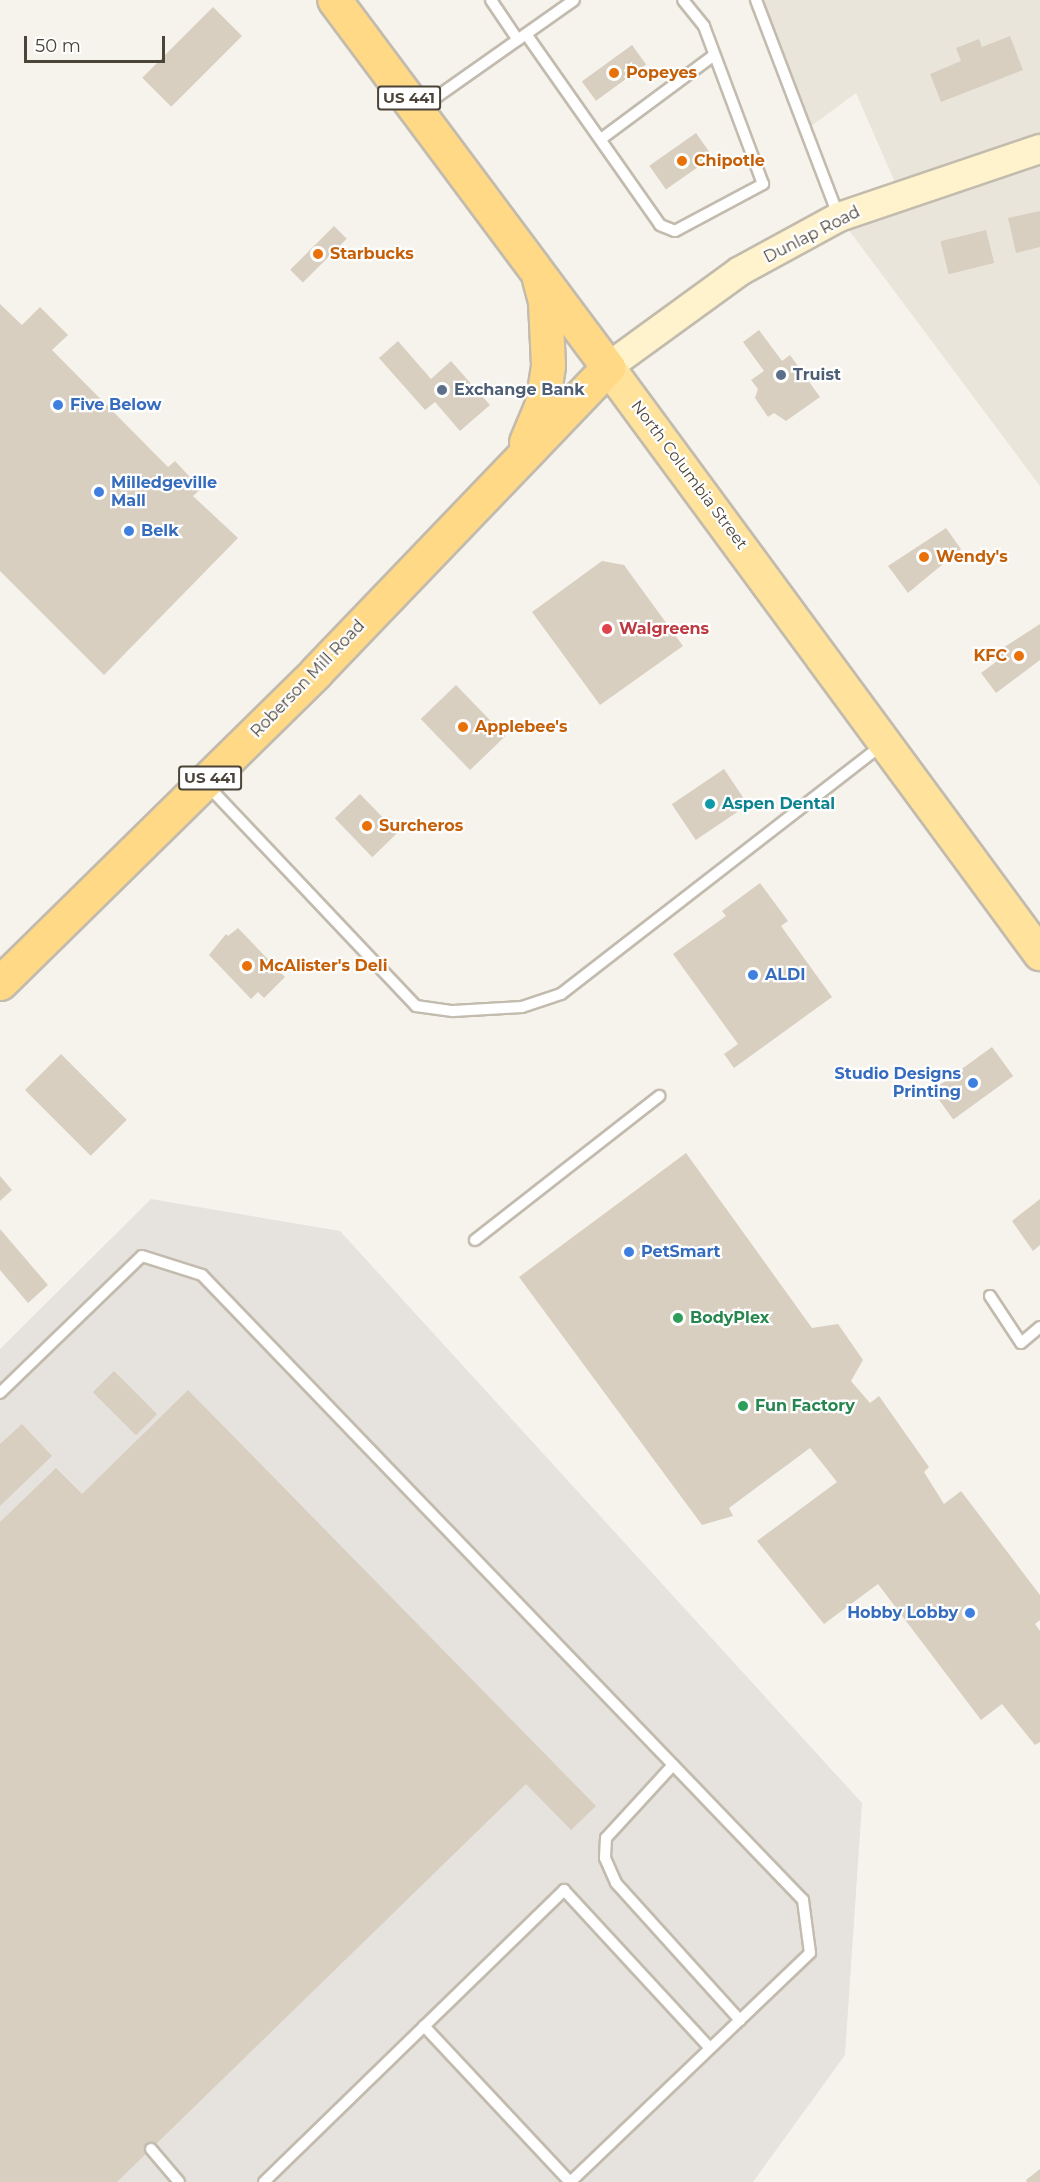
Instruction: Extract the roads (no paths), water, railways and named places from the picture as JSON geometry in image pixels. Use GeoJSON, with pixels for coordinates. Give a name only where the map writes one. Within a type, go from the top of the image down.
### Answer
{"type":"FeatureCollection","features":[{"type":"Feature","properties":{"kind":"highway","name":"North Columbia Street"},"geometry":{"type":"LineString","coordinates":[[334,0],[608,367]]}},
{"type":"Feature","properties":{"kind":"highway","name":"US 441"},"geometry":{"type":"LineString","coordinates":[[514,465],[534,429],[548,365],[545,301],[536,269]]}},
{"type":"Feature","properties":{"kind":"highway","name":"Roberson Mill Road"},"geometry":{"type":"LineString","coordinates":[[0,983],[205,783],[608,367]]}},
{"type":"Feature","properties":{"kind":"main road","name":"Dunlap Road"},"geometry":{"type":"LineString","coordinates":[[608,367],[740,271],[839,217],[1040,149]]}},
{"type":"Feature","properties":{"kind":"main road","name":"North Columbia Street"},"geometry":{"type":"LineString","coordinates":[[608,367],[1040,954]]}},
{"type":"Feature","properties":{"kind":"lane"},"geometry":{"type":"LineString","coordinates":[[491,0],[601,139],[660,225],[675,231],[763,184],[704,26],[683,0]]}},
{"type":"Feature","properties":{"kind":"lane"},"geometry":{"type":"LineString","coordinates":[[418,110],[574,0]]}},
{"type":"Feature","properties":{"kind":"lane"},"geometry":{"type":"LineString","coordinates":[[756,0],[839,217]]}},
{"type":"Feature","properties":{"kind":"lane"},"geometry":{"type":"LineString","coordinates":[[601,139],[714,55]]}},
{"type":"Feature","properties":{"kind":"lane"},"geometry":{"type":"LineString","coordinates":[[205,783],[416,1006],[453,1011],[522,1007],[561,994],[886,742]]}},
{"type":"Feature","properties":{"kind":"lane"},"geometry":{"type":"LineString","coordinates":[[475,1240],[659,1096]]}},
{"type":"Feature","properties":{"kind":"lane"},"geometry":{"type":"LineString","coordinates":[[0,1393],[142,1256],[202,1275],[803,1900],[810,1953],[570,2182],[424,2026]]}},
{"type":"Feature","properties":{"kind":"lane"},"geometry":{"type":"LineString","coordinates":[[990,1296],[1021,1343],[1040,1328]]}},
{"type":"Feature","properties":{"kind":"lane"},"geometry":{"type":"LineString","coordinates":[[673,1764],[606,1838],[605,1858],[616,1883],[740,2020]]}},
{"type":"Feature","properties":{"kind":"lane"},"geometry":{"type":"LineString","coordinates":[[264,2182],[564,1890],[710,2048]]}},
{"type":"Feature","properties":{"kind":"lane"},"geometry":{"type":"LineString","coordinates":[[151,2149],[179,2182]]}},
{"type":"Feature","properties":{"kind":"place","name":"Popeyes"},"geometry":{"type":"Point","coordinates":[614,73]}},
{"type":"Feature","properties":{"kind":"place","name":"Chipotle"},"geometry":{"type":"Point","coordinates":[682,161]}},
{"type":"Feature","properties":{"kind":"place","name":"Starbucks"},"geometry":{"type":"Point","coordinates":[318,254]}},
{"type":"Feature","properties":{"kind":"place","name":"Truist"},"geometry":{"type":"Point","coordinates":[781,375]}},
{"type":"Feature","properties":{"kind":"place","name":"Exchange Bank"},"geometry":{"type":"Point","coordinates":[442,390]}},
{"type":"Feature","properties":{"kind":"place","name":"Five Below"},"geometry":{"type":"Point","coordinates":[58,405]}},
{"type":"Feature","properties":{"kind":"place","name":"Milledgeville Mall"},"geometry":{"type":"Point","coordinates":[99,492]}},
{"type":"Feature","properties":{"kind":"place","name":"Belk"},"geometry":{"type":"Point","coordinates":[129,531]}},
{"type":"Feature","properties":{"kind":"place","name":"Wendy's"},"geometry":{"type":"Point","coordinates":[924,557]}},
{"type":"Feature","properties":{"kind":"place","name":"Walgreens"},"geometry":{"type":"Point","coordinates":[607,629]}},
{"type":"Feature","properties":{"kind":"place","name":"KFC"},"geometry":{"type":"Point","coordinates":[1019,656]}},
{"type":"Feature","properties":{"kind":"place","name":"Applebee's"},"geometry":{"type":"Point","coordinates":[463,727]}},
{"type":"Feature","properties":{"kind":"place","name":"Aspen Dental"},"geometry":{"type":"Point","coordinates":[710,804]}},
{"type":"Feature","properties":{"kind":"place","name":"Surcheros"},"geometry":{"type":"Point","coordinates":[367,826]}},
{"type":"Feature","properties":{"kind":"place","name":"McAlister's Deli"},"geometry":{"type":"Point","coordinates":[247,966]}},
{"type":"Feature","properties":{"kind":"place","name":"ALDI"},"geometry":{"type":"Point","coordinates":[753,975]}},
{"type":"Feature","properties":{"kind":"place","name":"Studio Designs Printing"},"geometry":{"type":"Point","coordinates":[973,1083]}},
{"type":"Feature","properties":{"kind":"place","name":"PetSmart"},"geometry":{"type":"Point","coordinates":[629,1252]}},
{"type":"Feature","properties":{"kind":"place","name":"BodyPlex"},"geometry":{"type":"Point","coordinates":[678,1318]}},
{"type":"Feature","properties":{"kind":"place","name":"Fun Factory"},"geometry":{"type":"Point","coordinates":[743,1406]}},
{"type":"Feature","properties":{"kind":"place","name":"Hobby Lobby"},"geometry":{"type":"Point","coordinates":[970,1613]}}]}
